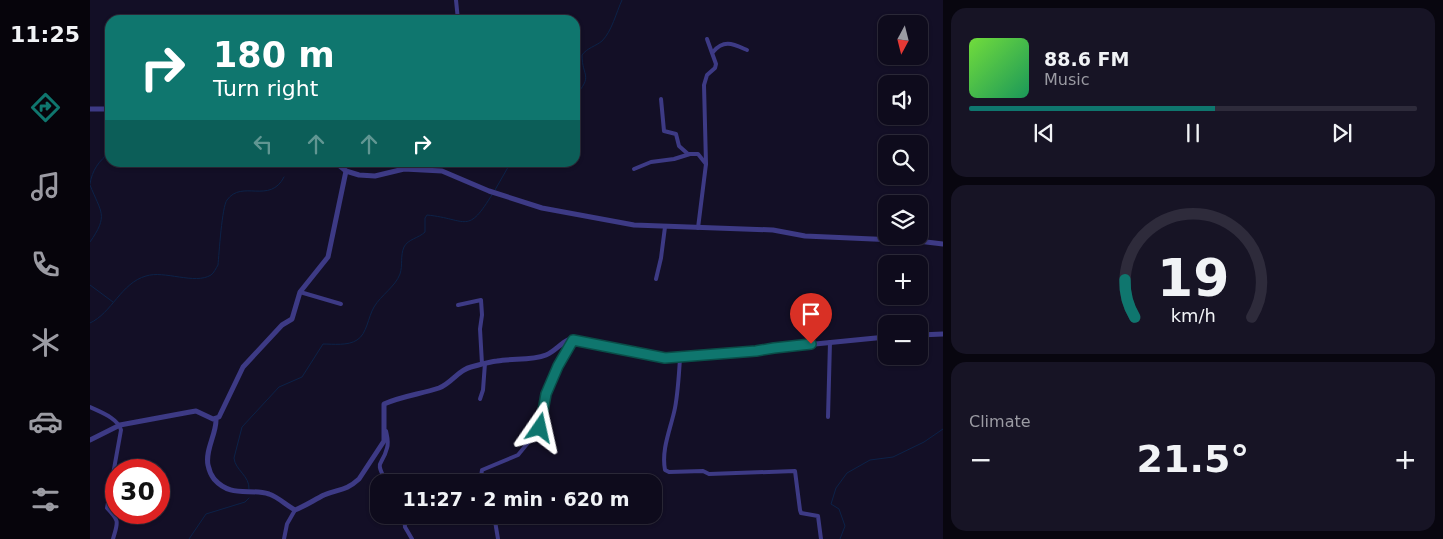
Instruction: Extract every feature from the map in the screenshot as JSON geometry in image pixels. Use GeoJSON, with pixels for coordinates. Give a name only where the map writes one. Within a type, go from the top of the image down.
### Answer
{"type":"FeatureCollection","features":[{"type":"Feature","properties":{"kind":"street"},"geometry":{"type":"LineString","coordinates":[[456,0],[458,15]]}},
{"type":"Feature","properties":{"kind":"street"},"geometry":{"type":"LineString","coordinates":[[698,228],[706,164],[704,85],[707,75],[715,68],[716,64],[707,39]]}},
{"type":"Feature","properties":{"kind":"street"},"geometry":{"type":"LineString","coordinates":[[713,52],[718,46],[732,43],[747,50]]}},
{"type":"Feature","properties":{"kind":"street"},"geometry":{"type":"LineString","coordinates":[[661,99],[664,131],[676,134],[676,141],[679,146],[688,154]]}},
{"type":"Feature","properties":{"kind":"street"},"geometry":{"type":"LineString","coordinates":[[90,109],[105,109]]}},
{"type":"Feature","properties":{"kind":"street"},"geometry":{"type":"LineString","coordinates":[[634,169],[650,162],[674,159],[688,154],[698,154],[706,164]]}},
{"type":"Feature","properties":{"kind":"street"},"geometry":{"type":"LineString","coordinates":[[341,167],[346,171],[359,175],[375,176],[404,169],[442,171],[489,191],[542,208],[617,223],[665,227],[773,230],[805,236],[918,241],[943,244]]}},
{"type":"Feature","properties":{"kind":"street"},"geometry":{"type":"LineString","coordinates":[[295,510],[266,493],[237,492],[219,484],[212,476],[208,466],[208,455],[216,420],[243,367],[282,326],[292,319],[300,292],[328,257],[346,171]]}},
{"type":"Feature","properties":{"kind":"street"},"geometry":{"type":"LineString","coordinates":[[656,279],[665,227]]}},
{"type":"Feature","properties":{"kind":"street"},"geometry":{"type":"LineString","coordinates":[[300,292],[340,304]]}},
{"type":"Feature","properties":{"kind":"street"},"geometry":{"type":"LineString","coordinates":[[458,305],[481,300],[482,316],[480,329],[483,390],[480,399]]}},
{"type":"Feature","properties":{"kind":"street"},"geometry":{"type":"LineString","coordinates":[[928,335],[943,334]]}},
{"type":"Feature","properties":{"kind":"street"},"geometry":{"type":"LineString","coordinates":[[382,474],[379,469],[379,462],[387,448],[384,404],[396,398],[440,387],[450,382],[462,369],[497,360],[542,356],[549,354],[560,344],[568,340],[665,358],[680,358],[878,339]]}},
{"type":"Feature","properties":{"kind":"street"},"geometry":{"type":"LineString","coordinates":[[481,474],[482,470],[518,455],[540,428],[546,394],[558,366],[573,340]]}},
{"type":"Feature","properties":{"kind":"street"},"geometry":{"type":"LineString","coordinates":[[828,417],[830,342]]}},
{"type":"Feature","properties":{"kind":"street"},"geometry":{"type":"LineString","coordinates":[[680,358],[675,406],[668,433],[664,465],[666,470],[669,472],[703,471],[709,474],[795,472],[801,513],[818,516],[821,539]]}},
{"type":"Feature","properties":{"kind":"street"},"geometry":{"type":"LineString","coordinates":[[90,407],[120,425],[121,430],[116,459]]}},
{"type":"Feature","properties":{"kind":"street"},"geometry":{"type":"LineString","coordinates":[[90,440],[120,425],[196,411],[216,420]]}},
{"type":"Feature","properties":{"kind":"street"},"geometry":{"type":"LineString","coordinates":[[284,539],[287,524],[295,510],[324,495],[341,491],[354,484],[382,446],[385,426]]}},
{"type":"Feature","properties":{"kind":"street"},"geometry":{"type":"LineString","coordinates":[[113,539],[118,524]]}},
{"type":"Feature","properties":{"kind":"street"},"geometry":{"type":"LineString","coordinates":[[405,524],[412,539]]}},
{"type":"Feature","properties":{"kind":"street"},"geometry":{"type":"LineString","coordinates":[[496,524],[498,539]]}},
{"type":"Feature","properties":{"kind":"waterway"},"geometry":{"type":"LineString","coordinates":[[580,90],[586,80],[582,55],[605,37],[622,0]]}},
{"type":"Feature","properties":{"kind":"waterway"},"geometry":{"type":"LineString","coordinates":[[90,184],[92,174],[105,157]]}},
{"type":"Feature","properties":{"kind":"waterway"},"geometry":{"type":"LineString","coordinates":[[495,190],[508,167]]}},
{"type":"Feature","properties":{"kind":"waterway"},"geometry":{"type":"LineString","coordinates":[[90,323],[105,312],[130,285],[146,276],[162,275],[197,279],[211,275],[218,265],[222,220],[227,200],[233,194],[240,191],[264,191],[271,189],[278,185],[284,177]]}},
{"type":"Feature","properties":{"kind":"waterway"},"geometry":{"type":"LineString","coordinates":[[90,185],[101,214],[100,226],[90,242]]}},
{"type":"Feature","properties":{"kind":"waterway"},"geometry":{"type":"LineString","coordinates":[[249,489],[249,484],[234,458],[242,427],[279,387],[302,377],[323,344],[349,343],[357,340],[363,334],[374,307],[395,283],[400,274],[404,247],[408,242],[425,232],[425,218],[427,215],[466,222],[472,220],[477,215],[493,193]]}},
{"type":"Feature","properties":{"kind":"waterway"},"geometry":{"type":"LineString","coordinates":[[90,285],[113,302]]}},
{"type":"Feature","properties":{"kind":"waterway"},"geometry":{"type":"LineString","coordinates":[[840,539],[845,526],[839,509],[831,504],[836,488],[847,473],[870,460],[893,457],[924,442],[943,429]]}},
{"type":"Feature","properties":{"kind":"waterway"},"geometry":{"type":"LineString","coordinates":[[189,539],[206,514],[245,502],[249,498]]}},
{"type":"Feature","properties":{"kind":"route"},"geometry":{"type":"LineString","coordinates":[[540,428],[546,394],[558,366],[573,340],[665,358],[756,351],[811,344]]}}]}
